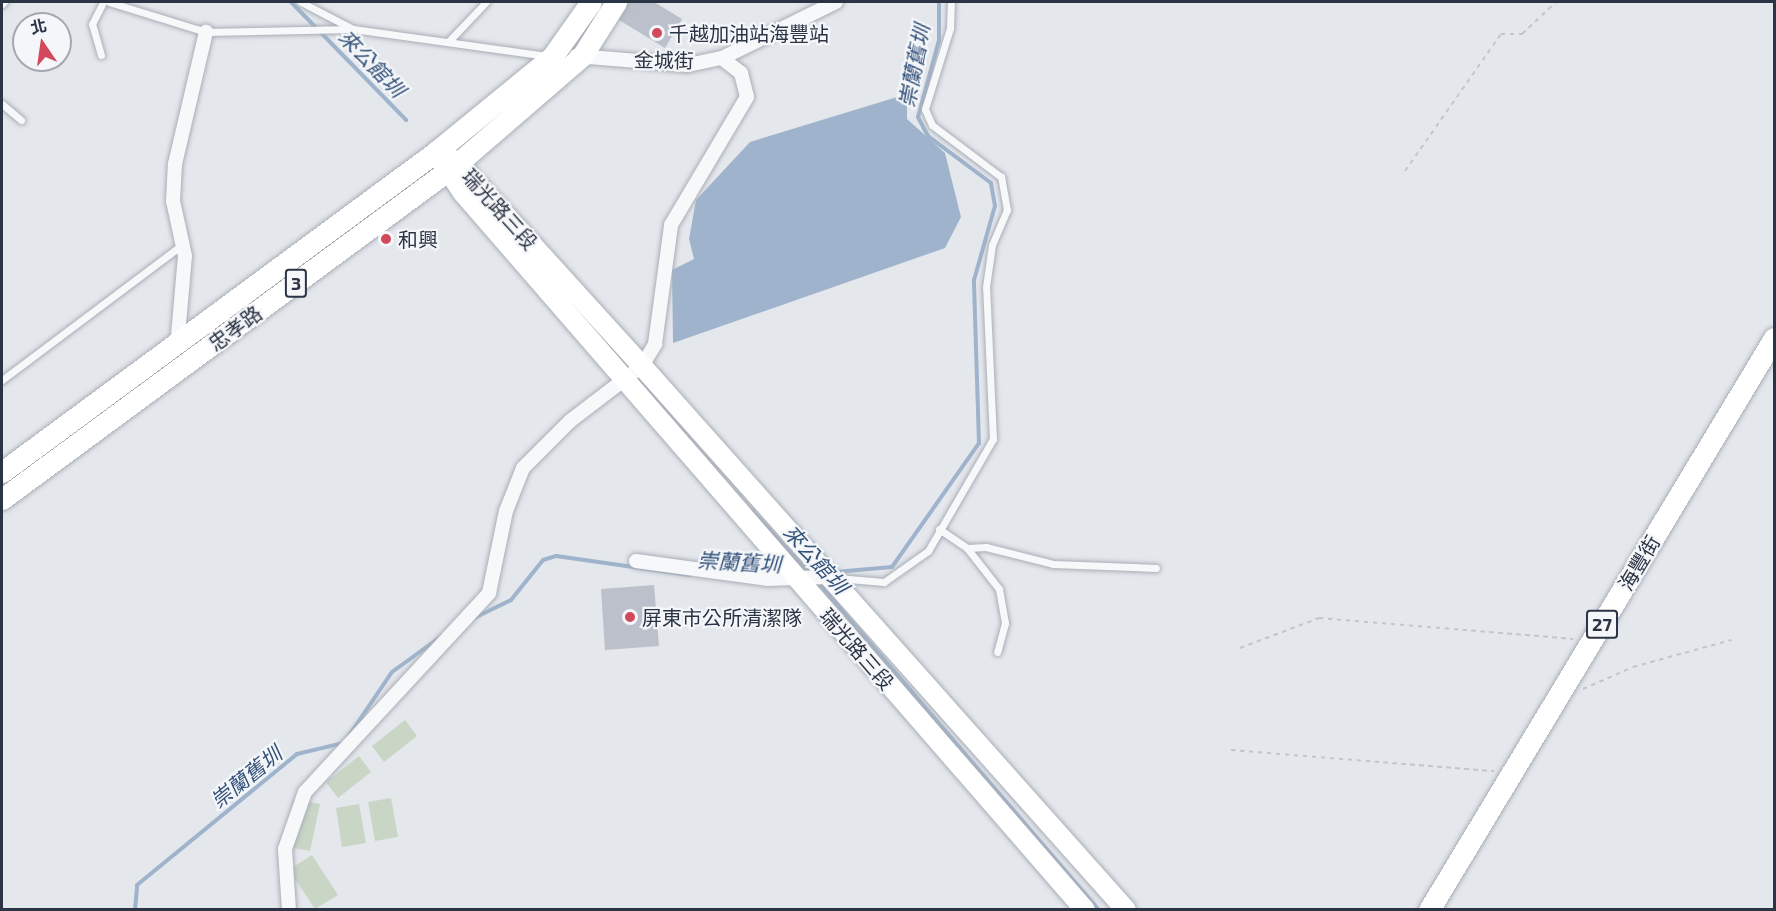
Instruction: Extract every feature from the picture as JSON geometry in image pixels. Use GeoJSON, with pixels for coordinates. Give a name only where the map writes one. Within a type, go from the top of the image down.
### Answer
{"type":"FeatureCollection","features":[{"type":"Feature","properties":{"kind":"main road","name":"忠孝路"},"geometry":{"type":"LineString","coordinates":[[2,472],[437,152],[552,57],[591,2]]}},
{"type":"Feature","properties":{"kind":"main road","name":"忠孝路"},"geometry":{"type":"LineString","coordinates":[[2,499],[452,167],[582,56],[616,2]]}},
{"type":"Feature","properties":{"kind":"main road","name":"海豐街"},"geometry":{"type":"LineString","coordinates":[[1429,909],[1561,698],[1592,641],[1774,339]]}},
{"type":"Feature","properties":{"kind":"street","name":"金城街"},"geometry":{"type":"LineString","coordinates":[[552,57],[582,56],[688,65],[722,58],[836,2]]}},
{"type":"Feature","properties":{"kind":"street"},"geometry":{"type":"LineString","coordinates":[[177,370],[177,344],[185,280],[182,244],[172,201],[175,164],[206,32]]}},
{"type":"Feature","properties":{"kind":"street"},"geometry":{"type":"LineString","coordinates":[[289,909],[285,849],[305,792],[489,593],[506,511],[523,468],[635,372],[655,344],[671,225],[747,98],[741,73],[722,58]]}},
{"type":"Feature","properties":{"kind":"street","name":"瑞光路三段"},"geometry":{"type":"LineString","coordinates":[[437,152],[635,372],[828,577],[1121,907]]}},
{"type":"Feature","properties":{"kind":"street","name":"瑞光路三段"},"geometry":{"type":"LineString","coordinates":[[635,372],[796,578],[1085,909]]}},
{"type":"Feature","properties":{"kind":"street"},"geometry":{"type":"LineString","coordinates":[[636,561],[796,578],[828,577]]}},
{"type":"Feature","properties":{"kind":"lane"},"geometry":{"type":"LineString","coordinates":[[102,55],[92,24],[103,2]]}},
{"type":"Feature","properties":{"kind":"lane"},"geometry":{"type":"LineString","coordinates":[[109,2],[206,32],[353,29],[552,57]]}},
{"type":"Feature","properties":{"kind":"lane"},"geometry":{"type":"LineString","coordinates":[[301,2],[353,29]]}},
{"type":"Feature","properties":{"kind":"lane"},"geometry":{"type":"LineString","coordinates":[[448,42],[486,2]]}},
{"type":"Feature","properties":{"kind":"lane"},"geometry":{"type":"LineString","coordinates":[[828,577],[884,582],[928,551],[993,439],[986,287],[992,245],[1007,210],[1001,177],[933,125],[925,109],[950,28],[951,2]]}},
{"type":"Feature","properties":{"kind":"lane"},"geometry":{"type":"LineString","coordinates":[[2,104],[21,120]]}},
{"type":"Feature","properties":{"kind":"lane"},"geometry":{"type":"LineString","coordinates":[[2,380],[182,244]]}},
{"type":"Feature","properties":{"kind":"lane"},"geometry":{"type":"LineString","coordinates":[[939,529],[967,548],[999,589],[1005,623],[998,652]]}},
{"type":"Feature","properties":{"kind":"lane"},"geometry":{"type":"LineString","coordinates":[[967,548],[986,547],[1053,564],[1156,568]]}},
{"type":"Feature","properties":{"kind":"path"},"geometry":{"type":"LineString","coordinates":[[1405,171],[1501,34],[1522,34],[1556,2]]}},
{"type":"Feature","properties":{"kind":"path"},"geometry":{"type":"LineString","coordinates":[[1240,648],[1319,618],[1592,641]]}},
{"type":"Feature","properties":{"kind":"path"},"geometry":{"type":"LineString","coordinates":[[1561,698],[1633,667],[1731,640]]}},
{"type":"Feature","properties":{"kind":"path"},"geometry":{"type":"LineString","coordinates":[[1231,750],[1513,772]]}},
{"type":"Feature","properties":{"kind":"green space"},"geometry":{"type":"Polygon","coordinates":[[[405,720],[417,736],[384,762],[372,746],[405,720]]]}},
{"type":"Feature","properties":{"kind":"green space"},"geometry":{"type":"Polygon","coordinates":[[[359,756],[371,772],[338,798],[326,782],[359,756]]]}},
{"type":"Feature","properties":{"kind":"green space"},"geometry":{"type":"Polygon","coordinates":[[[391,798],[398,837],[375,841],[368,802],[391,798]]]}},
{"type":"Feature","properties":{"kind":"green space"},"geometry":{"type":"Polygon","coordinates":[[[293,799],[320,804],[310,851],[283,846],[293,799]]]}},
{"type":"Feature","properties":{"kind":"green space"},"geometry":{"type":"Polygon","coordinates":[[[359,804],[366,843],[342,847],[336,808],[359,804]]]}},
{"type":"Feature","properties":{"kind":"green space"},"geometry":{"type":"Polygon","coordinates":[[[312,855],[338,895],[315,909],[289,870],[312,855]]]}},
{"type":"Feature","properties":{"kind":"water"},"geometry":{"type":"Polygon","coordinates":[[[907,94],[907,119],[945,153],[961,217],[945,248],[673,343],[672,270],[694,259],[689,239],[696,200],[750,142],[907,94]]]}},
{"type":"Feature","properties":{"kind":"building","name":"千越加油站海豐站"},"geometry":{"type":"Polygon","coordinates":[[[629,2],[654,2],[682,19],[665,48],[619,20],[629,2]]]}},
{"type":"Feature","properties":{"kind":"building","name":"屏東市公所清潔隊"},"geometry":{"type":"Polygon","coordinates":[[[654,585],[659,646],[605,650],[601,589],[654,585]]]}},
{"type":"Feature","properties":{"kind":"waterway","name":"來公館圳"},"geometry":{"type":"LineString","coordinates":[[291,2],[406,120]]}},
{"type":"Feature","properties":{"kind":"waterway","name":"崇蘭舊圳"},"geometry":{"type":"LineString","coordinates":[[835,572],[892,567],[979,443],[974,280],[995,206],[991,183],[928,136],[918,117],[939,40],[939,2]]}},
{"type":"Feature","properties":{"kind":"waterway","name":"來公館圳"},"geometry":{"type":"LineString","coordinates":[[751,510],[809,573]]}},
{"type":"Feature","properties":{"kind":"waterway","name":"崇蘭舊圳"},"geometry":{"type":"LineString","coordinates":[[474,618],[511,600],[543,560],[556,556],[690,575]]}},
{"type":"Feature","properties":{"kind":"waterway","name":"來公館圳"},"geometry":{"type":"LineString","coordinates":[[816,580],[1099,910]]}},
{"type":"Feature","properties":{"kind":"waterway","name":"崇蘭舊圳"},"geometry":{"type":"LineString","coordinates":[[348,737],[392,672],[442,636]]}},
{"type":"Feature","properties":{"kind":"waterway","name":"崇蘭舊圳"},"geometry":{"type":"LineString","coordinates":[[135,910],[137,885],[297,754],[343,743]]}},
{"type":"Feature","properties":{"kind":"place","name":"千越加油站海豐站"},"geometry":{"type":"Point","coordinates":[657,33]}},
{"type":"Feature","properties":{"kind":"place","name":"和興"},"geometry":{"type":"Point","coordinates":[386,239]}},
{"type":"Feature","properties":{"kind":"place","name":"屏東市公所清潔隊"},"geometry":{"type":"Point","coordinates":[630,617]}}]}
